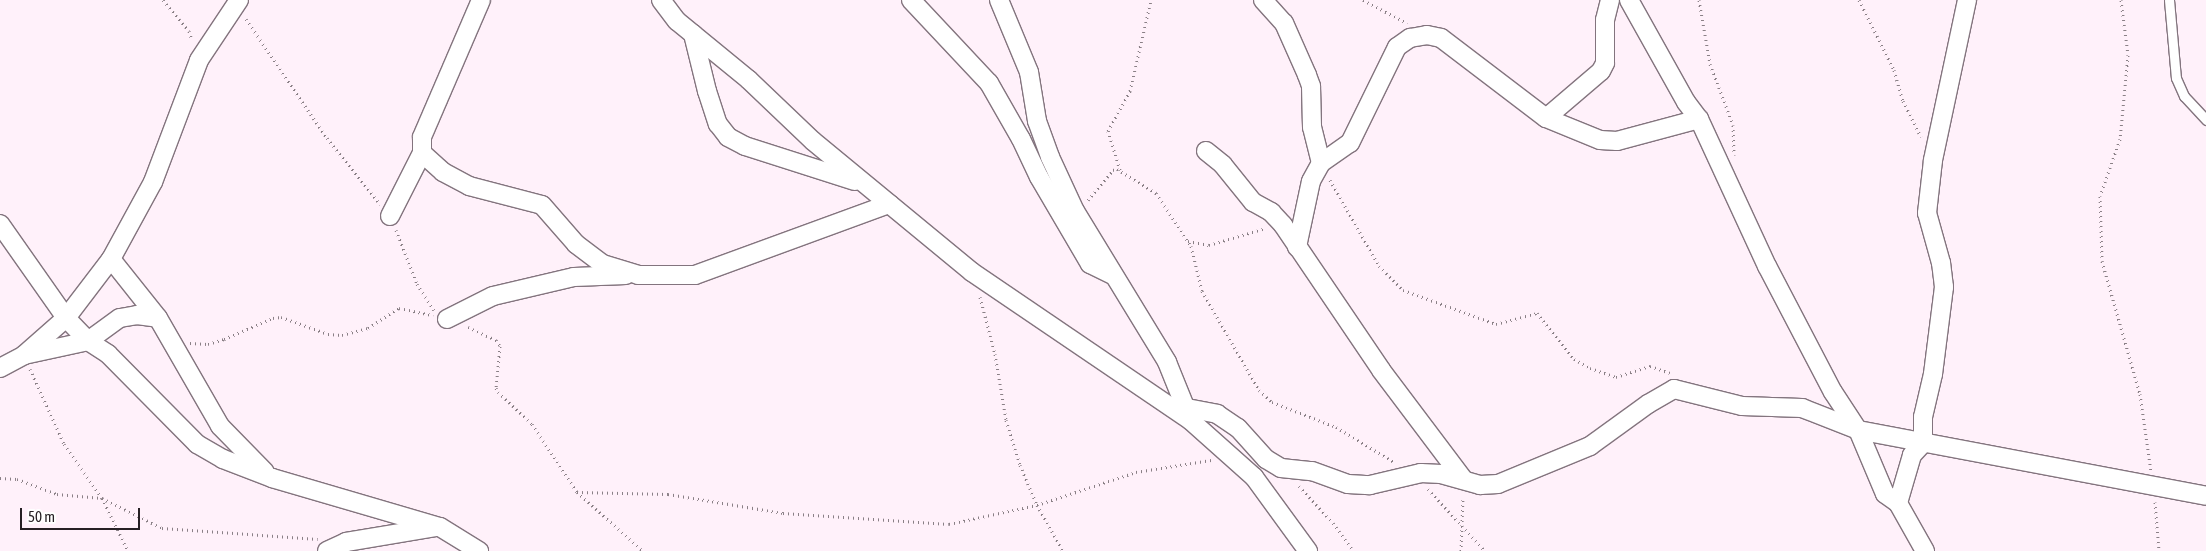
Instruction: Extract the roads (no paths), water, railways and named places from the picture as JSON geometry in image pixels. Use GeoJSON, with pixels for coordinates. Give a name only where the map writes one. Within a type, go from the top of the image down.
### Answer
{"type":"FeatureCollection","features":[{"type":"Feature","properties":{"kind":"street"},"geometry":{"type":"LineString","coordinates":[[390,216],[422,153],[422,137],[481,0]]}},
{"type":"Feature","properties":{"kind":"street"},"geometry":{"type":"LineString","coordinates":[[648,0],[693,34],[867,186],[972,272],[1189,414],[1254,477],[1308,551]]}},
{"type":"Feature","properties":{"kind":"street"},"geometry":{"type":"LineString","coordinates":[[661,0],[677,21]]}},
{"type":"Feature","properties":{"kind":"street"},"geometry":{"type":"LineString","coordinates":[[911,0],[989,83],[1018,133],[1039,178],[1090,264],[1113,275]]}},
{"type":"Feature","properties":{"kind":"street"},"geometry":{"type":"LineString","coordinates":[[999,0],[1029,72],[1037,121],[1050,157],[1075,211],[1167,362],[1189,414]]}},
{"type":"Feature","properties":{"kind":"street"},"geometry":{"type":"LineString","coordinates":[[1263,0],[1284,22],[1311,86],[1312,127],[1321,163]]}},
{"type":"Feature","properties":{"kind":"street"},"geometry":{"type":"LineString","coordinates":[[1546,118],[1600,71],[1605,63],[1605,20],[1610,0]]}},
{"type":"Feature","properties":{"kind":"street"},"geometry":{"type":"LineString","coordinates":[[1629,0],[1686,102],[1699,119],[1772,274],[1833,392],[1858,430],[1885,494],[1898,503],[1925,551]]}},
{"type":"Feature","properties":{"kind":"street"},"geometry":{"type":"LineString","coordinates":[[1898,503],[1912,455],[1923,443],[1923,417],[1933,374],[1944,287],[1941,263],[1927,213],[1933,160],[1967,0]]}},
{"type":"Feature","properties":{"kind":"street"},"geometry":{"type":"LineString","coordinates":[[0,368],[24,355],[66,318],[110,259],[153,182],[199,60],[238,3]]}},
{"type":"Feature","properties":{"kind":"street"},"geometry":{"type":"LineString","coordinates":[[693,34],[718,124],[728,137],[745,146],[867,186]]}},
{"type":"Feature","properties":{"kind":"street"},"geometry":{"type":"LineString","coordinates":[[1297,247],[1311,181],[1321,163],[1350,143],[1396,47],[1410,38],[1427,35],[1441,38],[1546,118],[1600,140],[1617,141],[1699,119]]}},
{"type":"Feature","properties":{"kind":"street"},"geometry":{"type":"LineString","coordinates":[[1206,150],[1223,165],[1253,202],[1271,212],[1283,225],[1381,370],[1464,480]]}},
{"type":"Feature","properties":{"kind":"street"},"geometry":{"type":"LineString","coordinates":[[422,153],[443,172],[469,186],[542,205],[576,244],[603,264],[638,275]]}},
{"type":"Feature","properties":{"kind":"street"},"geometry":{"type":"LineString","coordinates":[[447,319],[493,296],[565,279],[638,275],[695,275],[889,204]]}},
{"type":"Feature","properties":{"kind":"street"},"geometry":{"type":"LineString","coordinates":[[0,224],[66,318],[88,340],[108,354],[197,444],[223,459],[272,478],[440,527],[479,551]]}},
{"type":"Feature","properties":{"kind":"street"},"geometry":{"type":"LineString","coordinates":[[110,259],[158,318],[220,426],[272,478]]}},
{"type":"Feature","properties":{"kind":"street"},"geometry":{"type":"LineString","coordinates":[[24,355],[88,340],[120,318],[137,315],[158,318]]}},
{"type":"Feature","properties":{"kind":"street"},"geometry":{"type":"LineString","coordinates":[[1189,414],[1217,414],[1238,428],[1266,459],[1281,468],[1312,471],[1348,484],[1370,485],[1414,475],[1441,474],[1480,485],[1498,484],[1590,446],[1648,404],[1674,389],[1742,406],[1802,408],[1858,430],[2206,496]]}},
{"type":"Feature","properties":{"kind":"street"},"geometry":{"type":"LineString","coordinates":[[327,551],[346,542],[440,527]]}},
{"type":"Feature","properties":{"kind":"lane"},"geometry":{"type":"LineString","coordinates":[[2169,0],[2176,78],[2184,96],[2206,120]]}}]}
